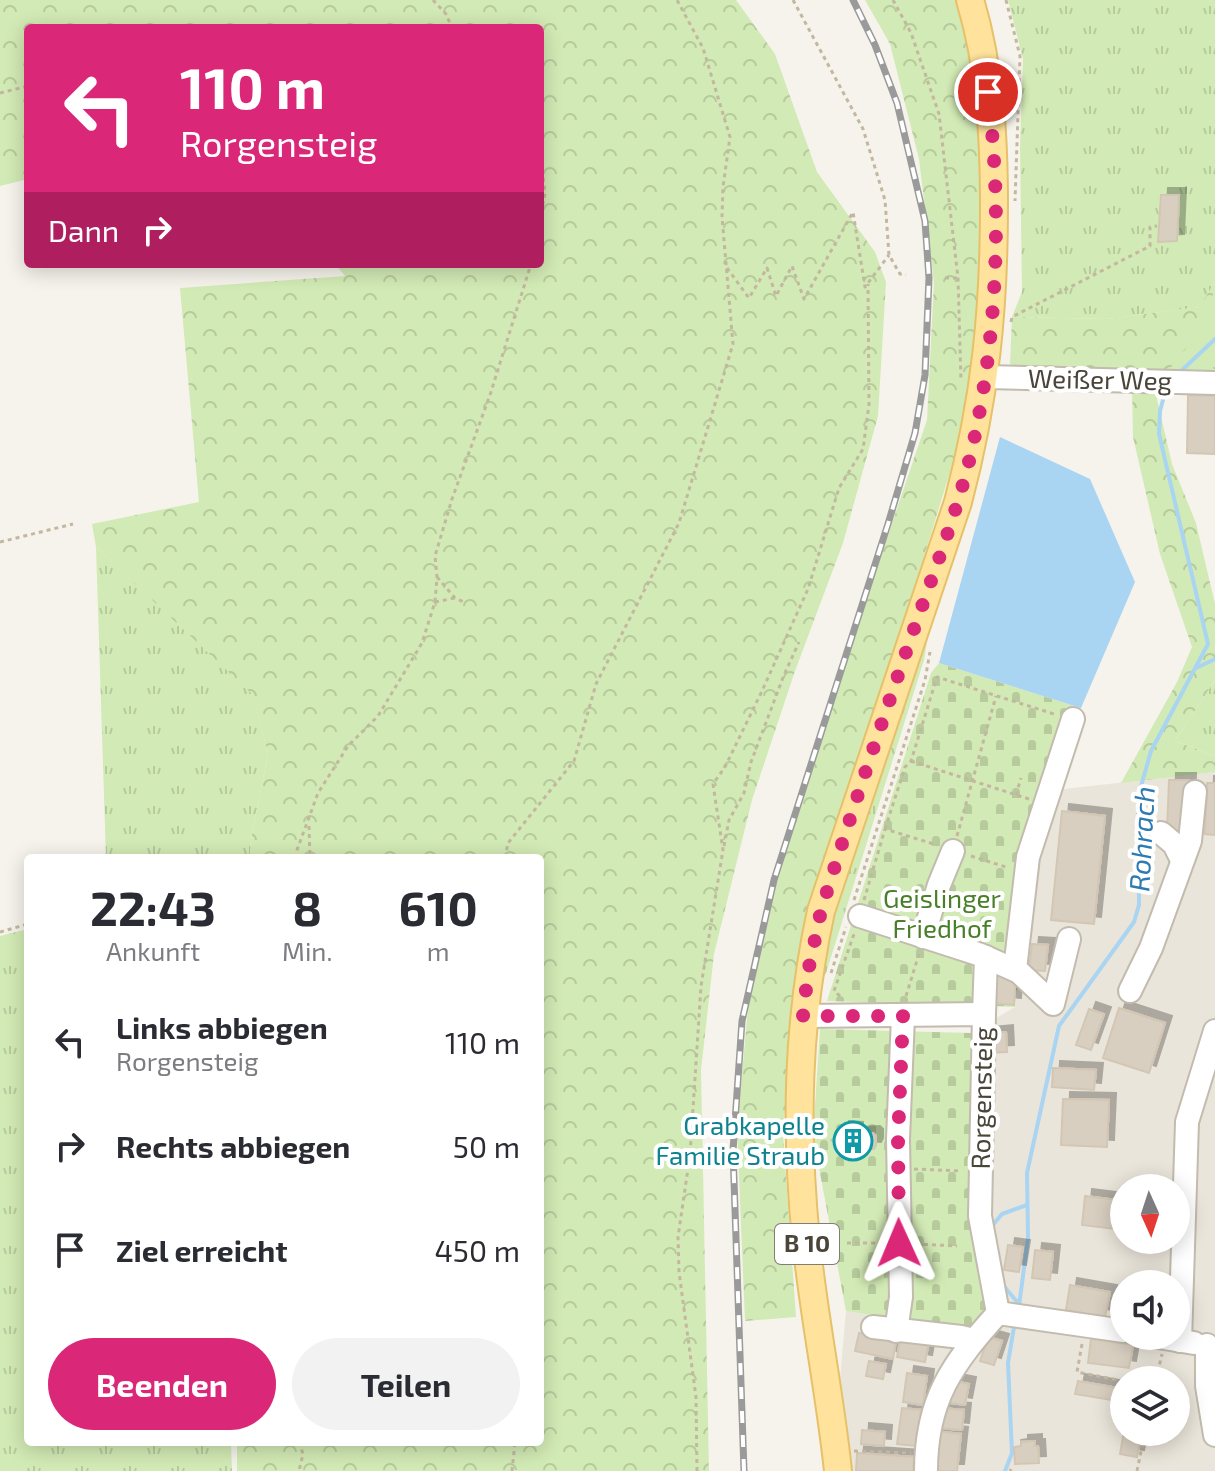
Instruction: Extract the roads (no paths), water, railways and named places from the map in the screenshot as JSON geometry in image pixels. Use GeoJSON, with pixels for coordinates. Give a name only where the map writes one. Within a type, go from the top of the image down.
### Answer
{"type":"FeatureCollection","features":[{"type":"Feature","properties":{"kind":"main road","name":"B 10"},"geometry":{"type":"LineString","coordinates":[[837,1460],[815,1313],[802,1186],[799,1076],[810,1016],[808,972],[821,911],[958,502],[972,448],[973,380],[992,304],[994,173],[986,68],[970,0]]}},
{"type":"Feature","properties":{"kind":"street","name":"Weißer Weg"},"geometry":{"type":"LineString","coordinates":[[973,380],[1215,383]]}},
{"type":"Feature","properties":{"kind":"street"},"geometry":{"type":"LineString","coordinates":[[1015,969],[1025,872],[1073,719]]}},
{"type":"Feature","properties":{"kind":"street"},"geometry":{"type":"LineString","coordinates":[[1130,991],[1151,948],[1190,841],[1195,792]]}},
{"type":"Feature","properties":{"kind":"street"},"geometry":{"type":"LineString","coordinates":[[1161,833],[1174,844],[1182,860]]}},
{"type":"Feature","properties":{"kind":"street"},"geometry":{"type":"LineString","coordinates":[[923,937],[953,851]]}},
{"type":"Feature","properties":{"kind":"street"},"geometry":{"type":"LineString","coordinates":[[860,916],[1015,969],[1053,1004],[1069,939]]}},
{"type":"Feature","properties":{"kind":"street"},"geometry":{"type":"LineString","coordinates":[[984,1014],[986,957]]}},
{"type":"Feature","properties":{"kind":"street","name":"Rorgensteig"},"geometry":{"type":"LineString","coordinates":[[810,1016],[984,1014],[980,1216],[998,1313]]}},
{"type":"Feature","properties":{"kind":"street"},"geometry":{"type":"LineString","coordinates":[[896,1331],[901,1297],[898,1169],[903,1016]]}},
{"type":"Feature","properties":{"kind":"street"},"geometry":{"type":"LineString","coordinates":[[1173,1270],[1187,1122],[1215,1031]]}},
{"type":"Feature","properties":{"kind":"street"},"geometry":{"type":"LineString","coordinates":[[926,1462],[933,1411],[942,1385],[998,1313],[1110,1329]]}},
{"type":"Feature","properties":{"kind":"street"},"geometry":{"type":"LineString","coordinates":[[873,1327],[974,1340]]}},
{"type":"Feature","properties":{"kind":"street"},"geometry":{"type":"LineString","coordinates":[[1190,1342],[1211,1346],[1207,1386],[1215,1435]]}},
{"type":"Feature","properties":{"kind":"water"},"geometry":{"type":"Polygon","coordinates":[[[1000,437],[1090,479],[1135,582],[1081,708],[939,663],[1000,437]]]}},
{"type":"Feature","properties":{"kind":"waterway","name":"Rohrach"},"geometry":{"type":"LineString","coordinates":[[1179,373],[1215,339]]}},
{"type":"Feature","properties":{"kind":"waterway","name":"Rohrach"},"geometry":{"type":"LineString","coordinates":[[1019,1306],[1028,1238],[1027,1173],[1059,1026],[1134,922],[1139,905],[1138,797],[1151,751],[1208,644],[1159,434],[1160,411],[1166,389]]}},
{"type":"Feature","properties":{"kind":"waterway"},"geometry":{"type":"LineString","coordinates":[[1196,668],[1215,659]]}},
{"type":"Feature","properties":{"kind":"waterway"},"geometry":{"type":"LineString","coordinates":[[992,1230],[1002,1214],[1027,1205]]}},
{"type":"Feature","properties":{"kind":"waterway"},"geometry":{"type":"LineString","coordinates":[[1003,1285],[1018,1303]]}},
{"type":"Feature","properties":{"kind":"waterway","name":"Rohrach"},"geometry":{"type":"LineString","coordinates":[[1005,1471],[1012,1453],[1008,1363],[1014,1327]]}},
{"type":"Feature","properties":{"kind":"railway"},"geometry":{"type":"LineString","coordinates":[[744,1471],[733,1151],[742,1021],[774,880],[888,524],[915,433],[925,375],[929,278],[925,221],[897,103],[875,45],[853,0]]}},
{"type":"Feature","properties":{"kind":"place","name":"Grabkapelle Familie Straub"},"geometry":{"type":"Point","coordinates":[853,1141]}},
{"type":"Feature","properties":{"kind":"park label","name":"Geislinger Friedhof"},"geometry":{"type":"Point","coordinates":[942,914]}}]}
